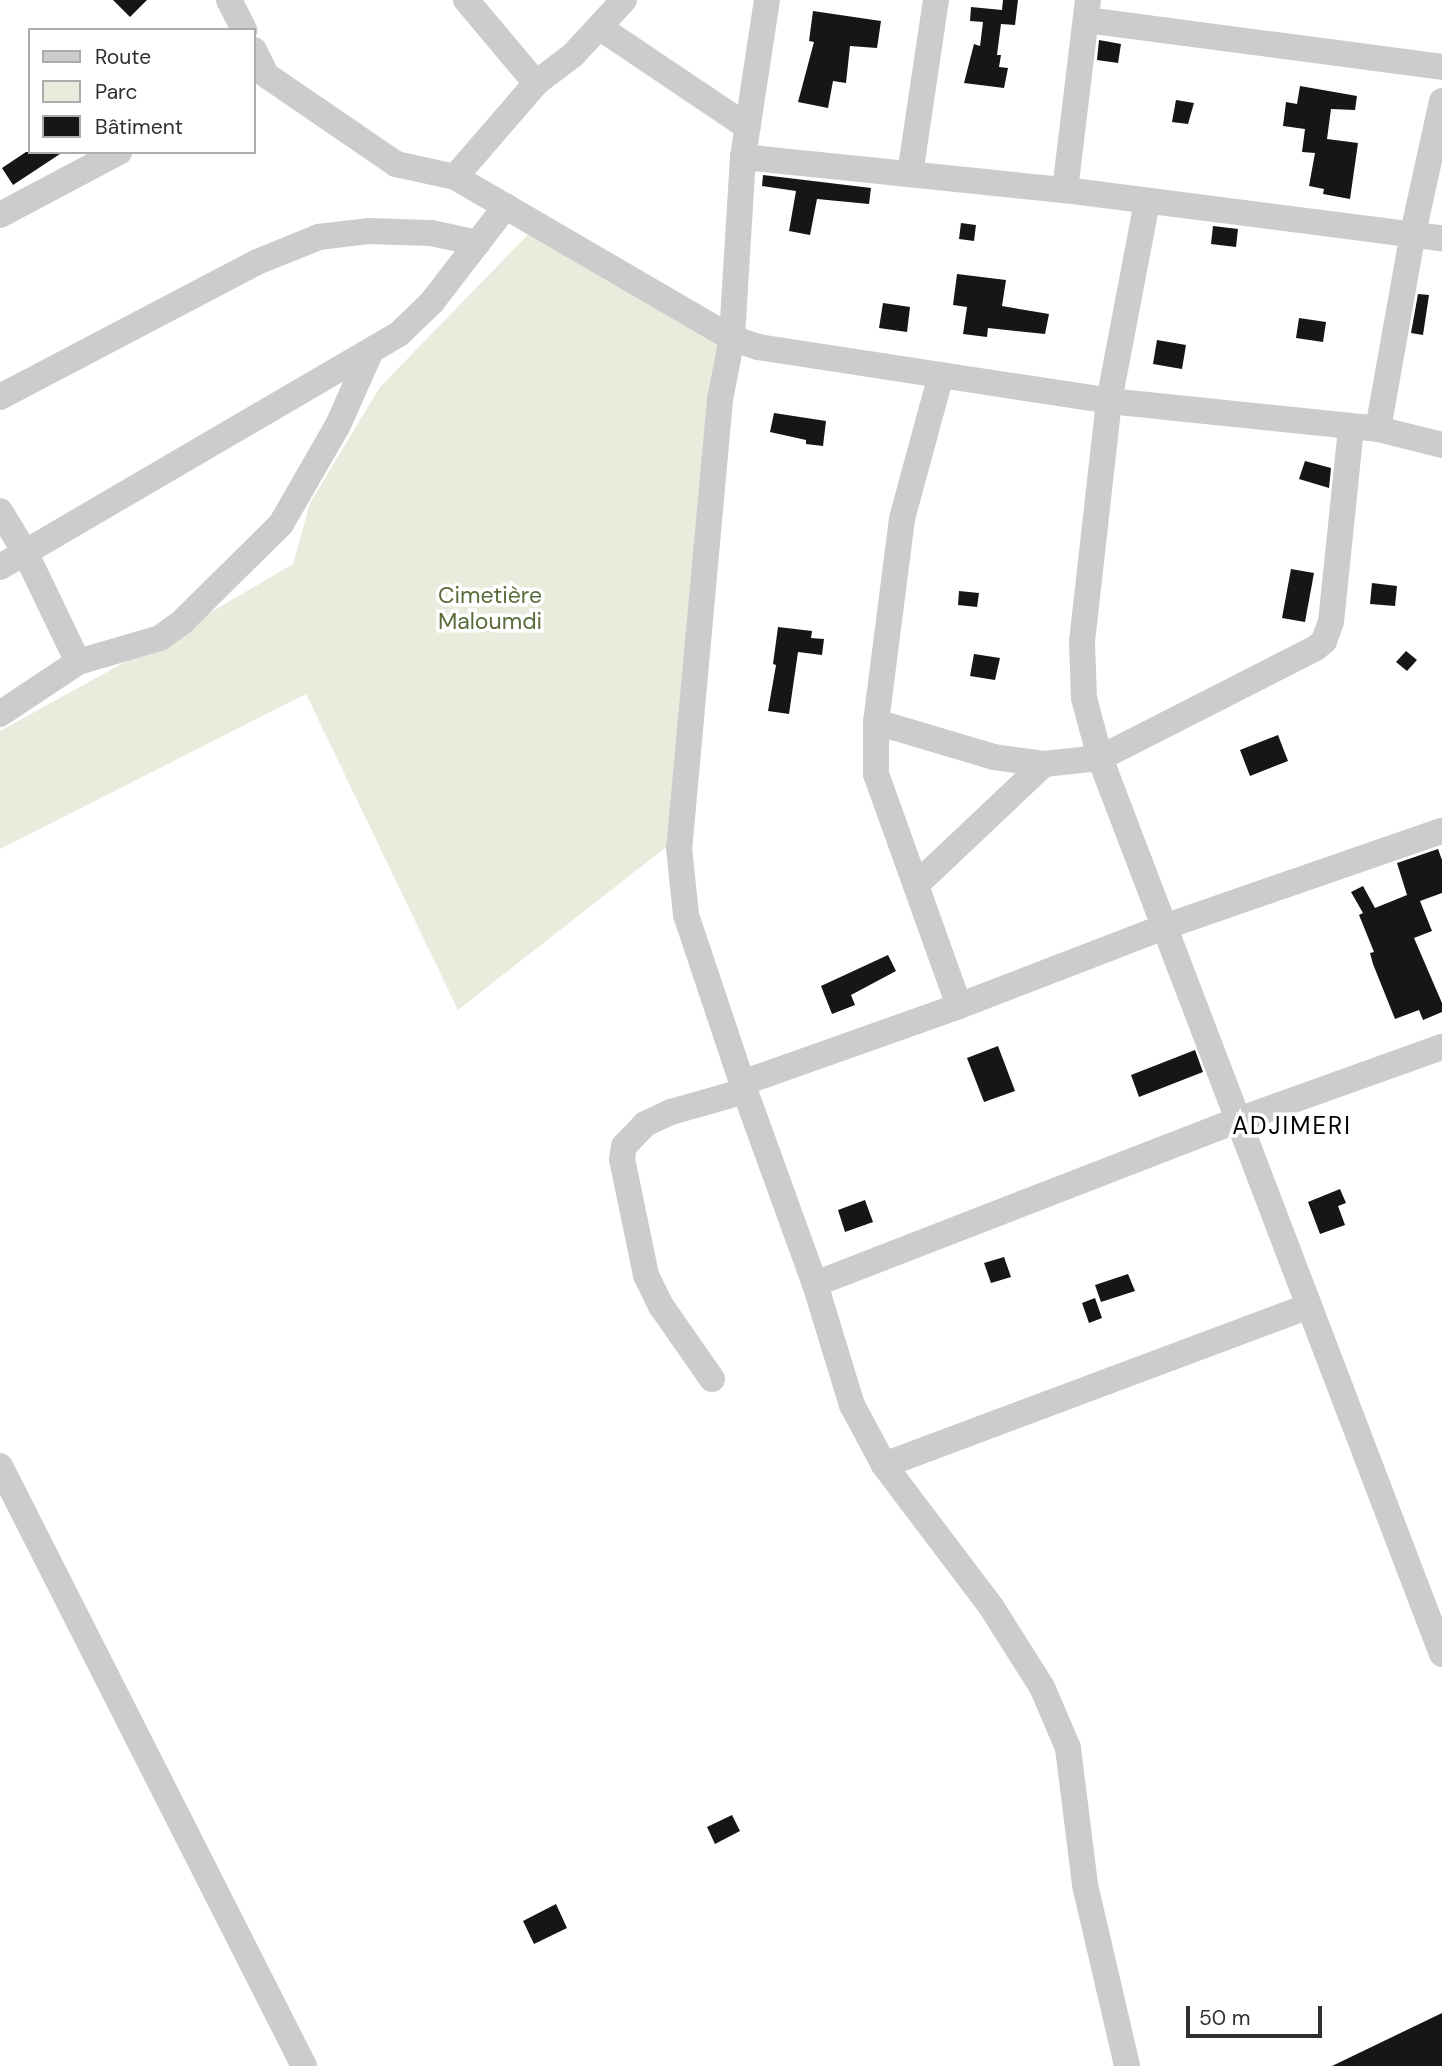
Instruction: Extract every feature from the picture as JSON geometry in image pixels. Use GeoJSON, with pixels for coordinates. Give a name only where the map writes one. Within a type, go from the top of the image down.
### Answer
{"type":"FeatureCollection","features":[{"type":"Feature","properties":{"kind":"street"},"geometry":{"type":"LineString","coordinates":[[229,0],[243,28]]}},
{"type":"Feature","properties":{"kind":"street"},"geometry":{"type":"LineString","coordinates":[[466,0],[536,83]]}},
{"type":"Feature","properties":{"kind":"street"},"geometry":{"type":"LineString","coordinates":[[455,177],[536,83],[573,55],[624,0]]}},
{"type":"Feature","properties":{"kind":"street"},"geometry":{"type":"LineString","coordinates":[[767,0],[743,158],[732,338],[720,400],[679,848],[686,915],[815,1284],[852,1405],[884,1465],[992,1608],[1042,1687],[1068,1748],[1085,1885],[1127,2066]]}},
{"type":"Feature","properties":{"kind":"street"},"geometry":{"type":"LineString","coordinates":[[909,174],[936,0]]}},
{"type":"Feature","properties":{"kind":"street"},"geometry":{"type":"LineString","coordinates":[[1065,190],[1087,10],[1442,67]]}},
{"type":"Feature","properties":{"kind":"street"},"geometry":{"type":"LineString","coordinates":[[599,27],[748,127]]}},
{"type":"Feature","properties":{"kind":"street"},"geometry":{"type":"LineString","coordinates":[[256,59],[260,78],[396,164],[455,177],[732,338],[758,346],[1109,401],[1378,429],[1442,445]]}},
{"type":"Feature","properties":{"kind":"street"},"geometry":{"type":"LineString","coordinates":[[1378,429],[1413,233],[1442,101]]}},
{"type":"Feature","properties":{"kind":"street"},"geometry":{"type":"LineString","coordinates":[[0,215],[115,154]]}},
{"type":"Feature","properties":{"kind":"street"},"geometry":{"type":"LineString","coordinates":[[743,158],[1065,190],[1442,238]]}},
{"type":"Feature","properties":{"kind":"street"},"geometry":{"type":"LineString","coordinates":[[1147,202],[1109,401],[1082,642],[1084,698],[1100,758],[1442,1654]]}},
{"type":"Feature","properties":{"kind":"street"},"geometry":{"type":"LineString","coordinates":[[0,567],[399,334],[432,302],[506,206]]}},
{"type":"Feature","properties":{"kind":"street"},"geometry":{"type":"LineString","coordinates":[[0,397],[257,262],[319,237],[380,232],[431,233],[478,243]]}},
{"type":"Feature","properties":{"kind":"street"},"geometry":{"type":"LineString","coordinates":[[0,714],[78,662],[160,638],[183,621],[281,524],[338,425],[371,351]]}},
{"type":"Feature","properties":{"kind":"street"},"geometry":{"type":"LineString","coordinates":[[942,375],[902,519],[876,722],[876,774],[959,1006]]}},
{"type":"Feature","properties":{"kind":"street"},"geometry":{"type":"LineString","coordinates":[[876,722],[994,757],[1044,764],[1100,758],[1298,658],[1324,641],[1331,622],[1351,428]]}},
{"type":"Feature","properties":{"kind":"street"},"geometry":{"type":"LineString","coordinates":[[0,510],[26,554],[78,662]]}},
{"type":"Feature","properties":{"kind":"street"},"geometry":{"type":"LineString","coordinates":[[916,885],[1044,764]]}},
{"type":"Feature","properties":{"kind":"street"},"geometry":{"type":"LineString","coordinates":[[712,1380],[661,1306],[646,1275],[622,1158],[628,1140],[645,1124],[1164,927],[1442,831]]}},
{"type":"Feature","properties":{"kind":"street"},"geometry":{"type":"LineString","coordinates":[[815,1284],[1238,1120],[1442,1047]]}},
{"type":"Feature","properties":{"kind":"street"},"geometry":{"type":"LineString","coordinates":[[884,1465],[1309,1306]]}},
{"type":"Feature","properties":{"kind":"street"},"geometry":{"type":"LineString","coordinates":[[0,1466],[304,2066]]}},
{"type":"Feature","properties":{"kind":"green space","name":"Cimetière Maloumdi"},"geometry":{"type":"Polygon","coordinates":[[[543,219],[722,339],[670,844],[458,1010],[306,694],[0,849],[0,731],[152,647],[293,564],[310,503],[380,387],[543,219]]]}},
{"type":"Feature","properties":{"kind":"building"},"geometry":{"type":"Polygon","coordinates":[[[113,0],[147,0],[130,17],[113,0]]]}},
{"type":"Feature","properties":{"kind":"building"},"geometry":{"type":"Polygon","coordinates":[[[1003,0],[1018,0],[1015,25],[1001,24],[997,55],[1001,55],[999,67],[1008,68],[1004,88],[964,83],[974,44],[980,46],[983,22],[970,21],[971,7],[1002,10],[1003,0]]]}},
{"type":"Feature","properties":{"kind":"building"},"geometry":{"type":"Polygon","coordinates":[[[813,11],[881,21],[877,48],[850,46],[846,83],[833,81],[828,108],[798,102],[814,42],[809,41],[813,11]]]}},
{"type":"Feature","properties":{"kind":"building"},"geometry":{"type":"Polygon","coordinates":[[[1099,40],[1121,44],[1118,63],[1097,60],[1099,40]]]}},
{"type":"Feature","properties":{"kind":"building"},"geometry":{"type":"Polygon","coordinates":[[[1300,86],[1357,96],[1355,110],[1331,109],[1327,139],[1358,143],[1350,199],[1323,194],[1324,189],[1309,186],[1315,153],[1302,152],[1305,129],[1283,126],[1286,102],[1297,104],[1300,86]]]}},
{"type":"Feature","properties":{"kind":"building"},"geometry":{"type":"Polygon","coordinates":[[[1176,100],[1194,103],[1188,124],[1172,122],[1176,100]]]}},
{"type":"Feature","properties":{"kind":"building"},"geometry":{"type":"Polygon","coordinates":[[[26,152],[60,154],[13,185],[2,168],[26,152]]]}},
{"type":"Feature","properties":{"kind":"building"},"geometry":{"type":"Polygon","coordinates":[[[763,175],[871,188],[869,204],[817,199],[810,235],[789,231],[796,191],[762,186],[763,175]]]}},
{"type":"Feature","properties":{"kind":"building"},"geometry":{"type":"Polygon","coordinates":[[[961,223],[976,225],[974,241],[959,239],[961,223]]]}},
{"type":"Feature","properties":{"kind":"building"},"geometry":{"type":"Polygon","coordinates":[[[1213,226],[1238,229],[1236,247],[1211,244],[1213,226]]]}},
{"type":"Feature","properties":{"kind":"building"},"geometry":{"type":"Polygon","coordinates":[[[957,274],[1006,280],[1002,306],[1049,314],[1045,334],[988,328],[987,337],[963,334],[967,307],[953,305],[957,274]]]}},
{"type":"Feature","properties":{"kind":"building"},"geometry":{"type":"Polygon","coordinates":[[[1418,294],[1429,295],[1423,335],[1411,333],[1418,294]]]}},
{"type":"Feature","properties":{"kind":"building"},"geometry":{"type":"Polygon","coordinates":[[[883,303],[910,307],[907,332],[879,328],[883,303]]]}},
{"type":"Feature","properties":{"kind":"building"},"geometry":{"type":"Polygon","coordinates":[[[1299,318],[1326,322],[1323,342],[1296,338],[1299,318]]]}},
{"type":"Feature","properties":{"kind":"building"},"geometry":{"type":"Polygon","coordinates":[[[1157,340],[1186,345],[1182,369],[1153,364],[1157,340]]]}},
{"type":"Feature","properties":{"kind":"building"},"geometry":{"type":"Polygon","coordinates":[[[774,413],[826,421],[823,446],[806,444],[806,440],[770,432],[774,413]]]}},
{"type":"Feature","properties":{"kind":"building"},"geometry":{"type":"Polygon","coordinates":[[[1305,461],[1331,468],[1329,488],[1299,479],[1305,461]]]}},
{"type":"Feature","properties":{"kind":"building"},"geometry":{"type":"Polygon","coordinates":[[[1291,569],[1314,573],[1305,622],[1282,618],[1291,569]]]}},
{"type":"Feature","properties":{"kind":"building"},"geometry":{"type":"Polygon","coordinates":[[[1372,583],[1397,586],[1395,606],[1370,604],[1372,583]]]}},
{"type":"Feature","properties":{"kind":"building"},"geometry":{"type":"Polygon","coordinates":[[[959,591],[979,593],[977,607],[958,605],[959,591]]]}},
{"type":"Feature","properties":{"kind":"building"},"geometry":{"type":"Polygon","coordinates":[[[778,627],[812,631],[811,638],[824,639],[822,655],[798,652],[789,714],[768,711],[776,665],[773,664],[778,627]]]}},
{"type":"Feature","properties":{"kind":"building"},"geometry":{"type":"Polygon","coordinates":[[[1406,651],[1417,660],[1407,671],[1396,662],[1406,651]]]}},
{"type":"Feature","properties":{"kind":"building"},"geometry":{"type":"Polygon","coordinates":[[[974,654],[1000,658],[995,680],[970,676],[974,654]]]}},
{"type":"Feature","properties":{"kind":"building"},"geometry":{"type":"Polygon","coordinates":[[[1278,735],[1288,761],[1250,776],[1240,750],[1278,735]]]}},
{"type":"Feature","properties":{"kind":"building"},"geometry":{"type":"Polygon","coordinates":[[[1438,849],[1442,860],[1442,893],[1420,901],[1432,931],[1414,938],[1442,1003],[1442,1012],[1423,1020],[1419,1010],[1395,1019],[1373,964],[1370,953],[1374,952],[1359,915],[1363,913],[1351,892],[1363,886],[1375,908],[1407,895],[1397,863],[1438,849]]]}},
{"type":"Feature","properties":{"kind":"building"},"geometry":{"type":"Polygon","coordinates":[[[888,955],[896,971],[851,995],[855,1005],[832,1014],[821,986],[888,955]]]}},
{"type":"Feature","properties":{"kind":"building"},"geometry":{"type":"Polygon","coordinates":[[[998,1046],[1015,1091],[984,1102],[967,1058],[998,1046]]]}},
{"type":"Feature","properties":{"kind":"building"},"geometry":{"type":"Polygon","coordinates":[[[1195,1050],[1203,1072],[1139,1097],[1131,1075],[1195,1050]]]}},
{"type":"Feature","properties":{"kind":"building"},"geometry":{"type":"Polygon","coordinates":[[[1340,1189],[1346,1203],[1338,1206],[1345,1225],[1320,1234],[1308,1202],[1340,1189]]]}},
{"type":"Feature","properties":{"kind":"building"},"geometry":{"type":"Polygon","coordinates":[[[865,1200],[873,1222],[845,1232],[838,1210],[865,1200]]]}},
{"type":"Feature","properties":{"kind":"building"},"geometry":{"type":"Polygon","coordinates":[[[1004,1257],[1011,1277],[991,1283],[984,1263],[1004,1257]]]}},
{"type":"Feature","properties":{"kind":"building"},"geometry":{"type":"Polygon","coordinates":[[[1128,1274],[1135,1291],[1101,1302],[1095,1285],[1128,1274]]]}},
{"type":"Feature","properties":{"kind":"building"},"geometry":{"type":"Polygon","coordinates":[[[1095,1298],[1102,1318],[1089,1323],[1082,1303],[1095,1298]]]}},
{"type":"Feature","properties":{"kind":"building"},"geometry":{"type":"Polygon","coordinates":[[[732,1815],[740,1831],[715,1844],[707,1827],[732,1815]]]}},
{"type":"Feature","properties":{"kind":"building"},"geometry":{"type":"Polygon","coordinates":[[[556,1904],[567,1928],[534,1944],[523,1921],[556,1904]]]}},
{"type":"Feature","properties":{"kind":"building"},"geometry":{"type":"Polygon","coordinates":[[[1442,2013],[1442,2066],[1332,2066],[1442,2013]]]}},
{"type":"Feature","properties":{"kind":"district","name":"ADJIMERI"},"geometry":{"type":"Point","coordinates":[1292,1126]}}]}
